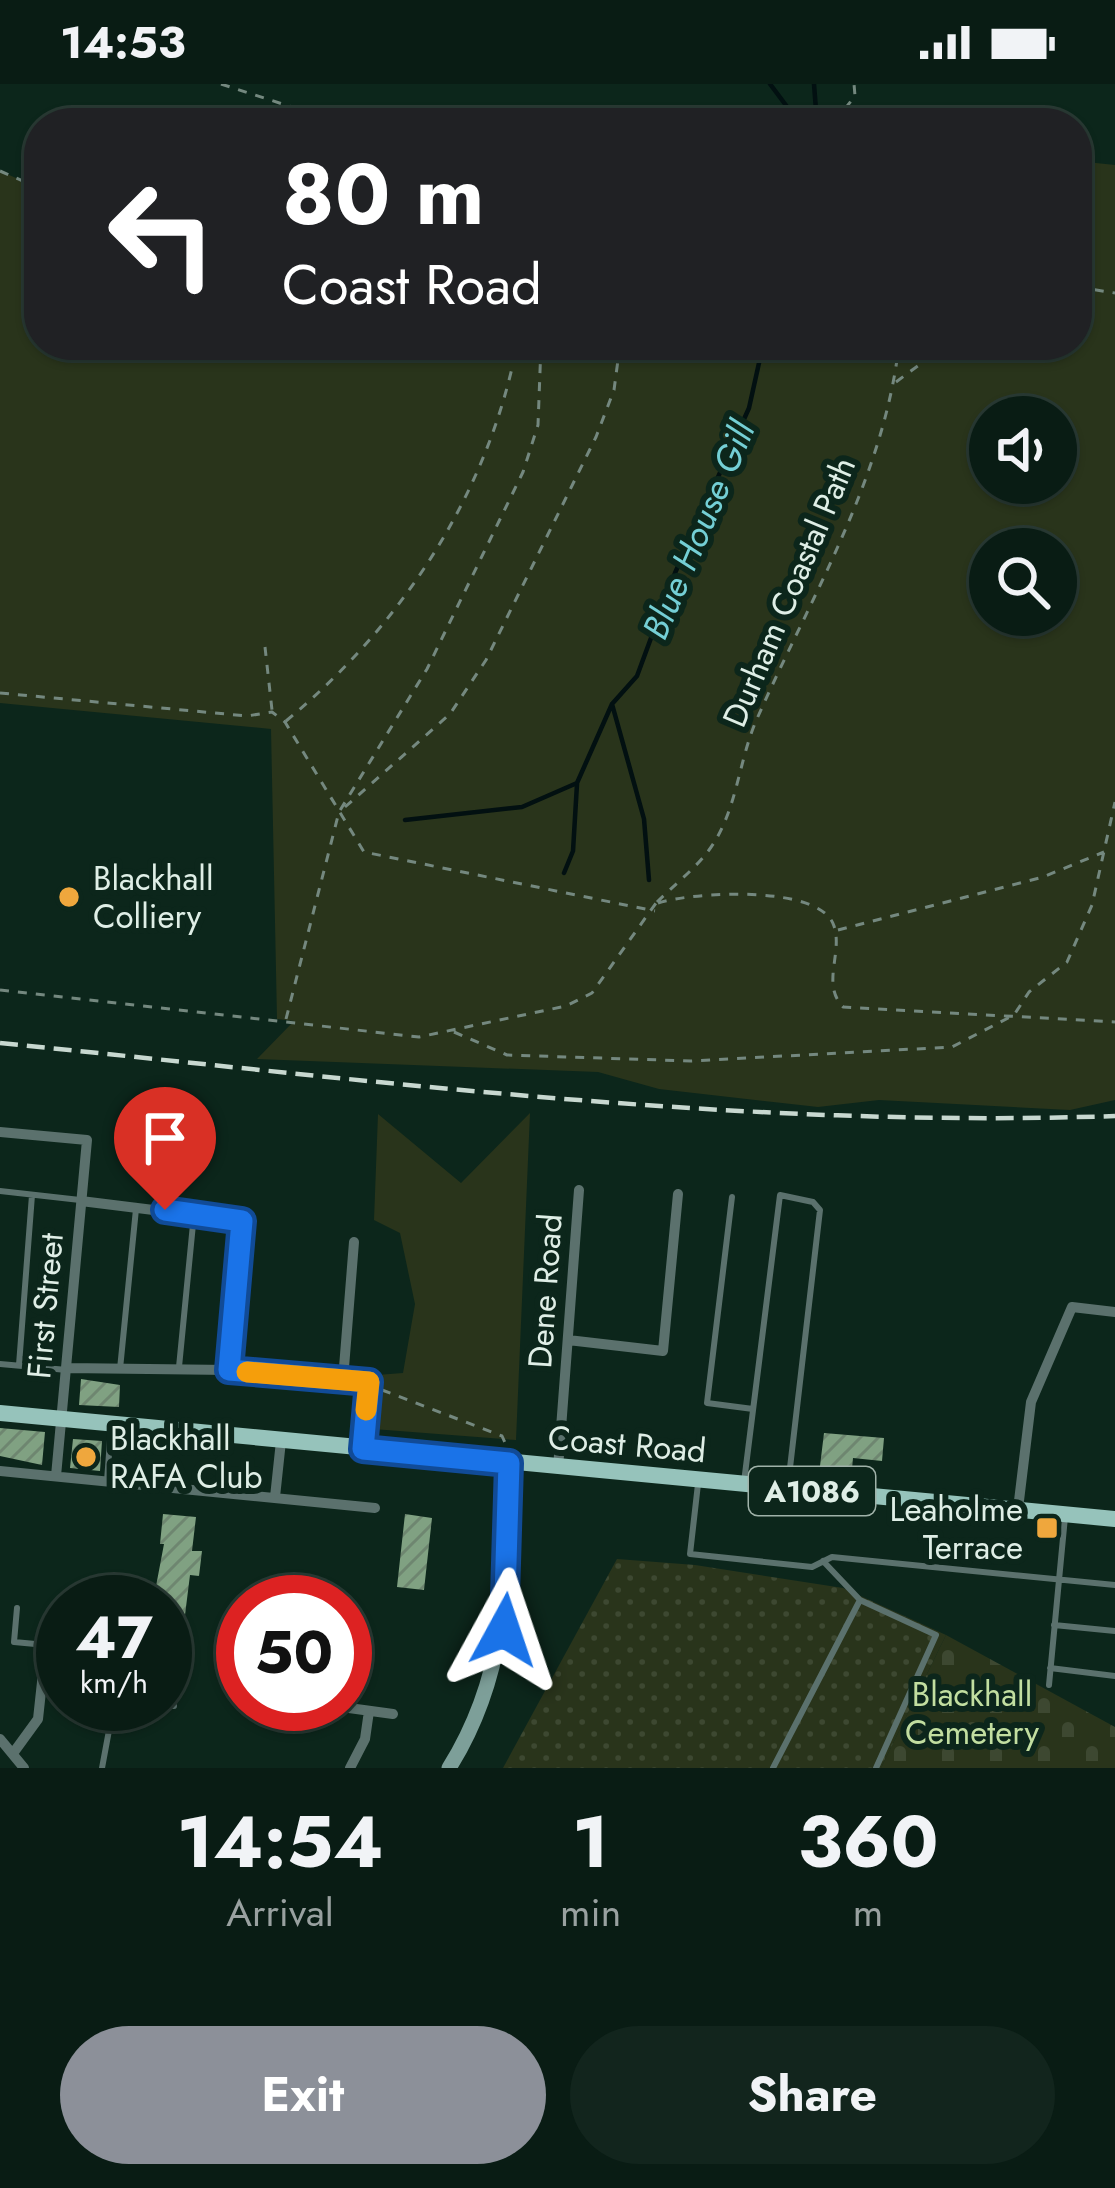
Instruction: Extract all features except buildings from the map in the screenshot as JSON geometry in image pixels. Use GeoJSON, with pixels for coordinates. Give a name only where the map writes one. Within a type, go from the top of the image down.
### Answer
{"type":"FeatureCollection","features":[{"type":"Feature","properties":{"kind":"main road","name":"A1086"},"geometry":{"type":"LineString","coordinates":[[0,1413],[62,1418]]}},
{"type":"Feature","properties":{"kind":"main road","name":"Coast Road"},"geometry":{"type":"LineString","coordinates":[[62,1418],[1115,1519]]}},
{"type":"Feature","properties":{"kind":"main road"},"geometry":{"type":"LineString","coordinates":[[449,1768],[494,1674],[504,1630],[509,1463]]}},
{"type":"Feature","properties":{"kind":"street","name":"First Street"},"geometry":{"type":"LineString","coordinates":[[0,1132],[87,1140],[56,1476]]}},
{"type":"Feature","properties":{"kind":"street","name":"Dene Road"},"geometry":{"type":"LineString","coordinates":[[558,1468],[579,1190]]}},
{"type":"Feature","properties":{"kind":"street"},"geometry":{"type":"LineString","coordinates":[[568,1340],[663,1351],[678,1194]]}},
{"type":"Feature","properties":{"kind":"street"},"geometry":{"type":"LineString","coordinates":[[81,1201],[242,1221],[229,1370]]}},
{"type":"Feature","properties":{"kind":"street"},"geometry":{"type":"LineString","coordinates":[[343,1380],[355,1242]]}},
{"type":"Feature","properties":{"kind":"street"},"geometry":{"type":"LineString","coordinates":[[1018,1509],[1031,1402],[1072,1307],[1115,1312]]}},
{"type":"Feature","properties":{"kind":"street"},"geometry":{"type":"LineString","coordinates":[[67,1369],[229,1370],[369,1382],[363,1449]]}},
{"type":"Feature","properties":{"kind":"street"},"geometry":{"type":"LineString","coordinates":[[275,1497],[281,1441]]}},
{"type":"Feature","properties":{"kind":"street"},"geometry":{"type":"LineString","coordinates":[[0,1471],[375,1508]]}},
{"type":"Feature","properties":{"kind":"street"},"geometry":{"type":"LineString","coordinates":[[372,1711],[393,1714]]}},
{"type":"Feature","properties":{"kind":"street"},"geometry":{"type":"LineString","coordinates":[[14,1752],[36,1722]]}},
{"type":"Feature","properties":{"kind":"street"},"geometry":{"type":"LineString","coordinates":[[350,1768],[366,1731]]}},
{"type":"Feature","properties":{"kind":"street"},"geometry":{"type":"LineString","coordinates":[[0,1739],[24,1768]]}},
{"type":"Feature","properties":{"kind":"lane"},"geometry":{"type":"LineString","coordinates":[[0,1191],[81,1201]]}},
{"type":"Feature","properties":{"kind":"lane"},"geometry":{"type":"LineString","coordinates":[[19,1366],[32,1195]]}},
{"type":"Feature","properties":{"kind":"lane"},"geometry":{"type":"LineString","coordinates":[[743,1484],[780,1195],[796,1197],[820,1210],[788,1489]]}},
{"type":"Feature","properties":{"kind":"lane"},"geometry":{"type":"LineString","coordinates":[[732,1197],[707,1402],[752,1409]]}},
{"type":"Feature","properties":{"kind":"lane"},"geometry":{"type":"LineString","coordinates":[[120,1372],[136,1206]]}},
{"type":"Feature","properties":{"kind":"lane"},"geometry":{"type":"LineString","coordinates":[[179,1371],[194,1214]]}},
{"type":"Feature","properties":{"kind":"lane"},"geometry":{"type":"LineString","coordinates":[[0,1364],[67,1369]]}},
{"type":"Feature","properties":{"kind":"lane"},"geometry":{"type":"LineString","coordinates":[[106,1481],[110,1440]]}},
{"type":"Feature","properties":{"kind":"lane"},"geometry":{"type":"LineString","coordinates":[[698,1480],[690,1554],[812,1567],[832,1557],[1115,1585]]}},
{"type":"Feature","properties":{"kind":"lane"},"geometry":{"type":"LineString","coordinates":[[1049,1685],[1066,1514]]}},
{"type":"Feature","properties":{"kind":"lane"},"geometry":{"type":"LineString","coordinates":[[823,1561],[860,1600],[936,1636],[876,1768]]}},
{"type":"Feature","properties":{"kind":"lane"},"geometry":{"type":"LineString","coordinates":[[773,1768],[860,1600]]}},
{"type":"Feature","properties":{"kind":"lane"},"geometry":{"type":"LineString","coordinates":[[17,1608],[14,1642],[36,1645]]}},
{"type":"Feature","properties":{"kind":"lane"},"geometry":{"type":"LineString","coordinates":[[1054,1625],[1115,1631]]}},
{"type":"Feature","properties":{"kind":"lane"},"geometry":{"type":"LineString","coordinates":[[1050,1668],[1115,1676]]}},
{"type":"Feature","properties":{"kind":"lane"},"geometry":{"type":"LineString","coordinates":[[102,1768],[109,1731]]}},
{"type":"Feature","properties":{"kind":"path"},"geometry":{"type":"LineString","coordinates":[[221,84],[295,108]]}},
{"type":"Feature","properties":{"kind":"path"},"geometry":{"type":"LineString","coordinates":[[285,722],[336,680],[437,556],[464,503],[512,360]]}},
{"type":"Feature","properties":{"kind":"path"},"geometry":{"type":"LineString","coordinates":[[286,1019],[339,812],[427,669],[498,531],[538,425],[540,360]]}},
{"type":"Feature","properties":{"kind":"path"},"geometry":{"type":"LineString","coordinates":[[339,812],[418,737],[450,714],[486,660],[596,437],[614,390],[618,360]]}},
{"type":"Feature","properties":{"kind":"path","name":"Durham Coastal Path"},"geometry":{"type":"LineString","coordinates":[[656,903],[709,850],[728,816],[754,724],[867,482],[897,360]]}},
{"type":"Feature","properties":{"kind":"path"},"geometry":{"type":"LineString","coordinates":[[894,383],[925,360]]}},
{"type":"Feature","properties":{"kind":"path"},"geometry":{"type":"LineString","coordinates":[[265,646],[272,712],[285,722],[364,852],[655,910]]}},
{"type":"Feature","properties":{"kind":"path"},"geometry":{"type":"LineString","coordinates":[[0,693],[247,716],[272,712]]}},
{"type":"Feature","properties":{"kind":"path"},"geometry":{"type":"LineString","coordinates":[[454,1032],[507,1055],[755,1061],[952,1046],[1014,1016],[1028,992],[1066,962],[1108,850],[1115,802]]}},
{"type":"Feature","properties":{"kind":"path"},"geometry":{"type":"LineString","coordinates":[[836,930],[1042,877],[1108,850]]}},
{"type":"Feature","properties":{"kind":"path"},"geometry":{"type":"LineString","coordinates":[[0,990],[286,1019],[380,1034],[454,1032],[566,1006],[592,993],[656,903],[689,892],[812,903],[829,915],[836,930],[832,989],[843,1007],[1115,1022]]}},
{"type":"Feature","properties":{"kind":"path"},"geometry":{"type":"LineString","coordinates":[[368,1388],[502,1436],[509,1463]]}},
{"type":"Feature","properties":{"kind":"green space"},"geometry":{"type":"Polygon","coordinates":[[[1092,163],[1115,165],[1115,1100],[1070,1110],[879,1100],[818,1107],[659,1089],[598,1072],[257,1059],[294,1021],[277,1019],[271,729],[0,703],[0,171],[24,181],[24,360],[1092,360],[1092,163]]]}},
{"type":"Feature","properties":{"kind":"green space"},"geometry":{"type":"Polygon","coordinates":[[[530,1113],[516,1440],[373,1429],[377,1375],[403,1373],[415,1304],[400,1233],[374,1220],[378,1114],[461,1183],[530,1113]]]}},
{"type":"Feature","properties":{"kind":"green space"},"geometry":{"type":"Polygon","coordinates":[[[617,1559],[695,1565],[843,1588],[946,1635],[881,1768],[503,1768],[617,1559]]]}},
{"type":"Feature","properties":{"kind":"green space","name":"Blackhall Cemetery"},"geometry":{"type":"Polygon","coordinates":[[[946,1635],[1115,1727],[1115,1768],[881,1768],[946,1635]]]}},
{"type":"Feature","properties":{"kind":"waterway","name":"Blue House Gill"},"geometry":{"type":"LineString","coordinates":[[770,84],[788,108]]}},
{"type":"Feature","properties":{"kind":"waterway","name":"Blue House Gill"},"geometry":{"type":"LineString","coordinates":[[814,84],[816,108]]}},
{"type":"Feature","properties":{"kind":"waterway","name":"Blue House Gill"},"geometry":{"type":"LineString","coordinates":[[405,820],[522,807],[577,783],[612,704],[637,676],[675,573],[749,408],[760,360]]}},
{"type":"Feature","properties":{"kind":"waterway","name":"Blue House Gill"},"geometry":{"type":"LineString","coordinates":[[612,704],[644,819],[649,880]]}},
{"type":"Feature","properties":{"kind":"waterway","name":"Blue House Gill"},"geometry":{"type":"LineString","coordinates":[[564,873],[573,851],[577,784]]}},
{"type":"Feature","properties":{"kind":"railway"},"geometry":{"type":"LineString","coordinates":[[0,1043],[417,1086],[696,1108],[975,1118],[1115,1116]]}},
{"type":"Feature","properties":{"kind":"slow traffic"},"geometry":{"type":"LineString","coordinates":[[247,1372],[369,1382],[366,1410]]}},
{"type":"Feature","properties":{"kind":"place","name":"Blackhall Colliery"},"geometry":{"type":"Point","coordinates":[69,897]}},
{"type":"Feature","properties":{"kind":"place","name":"Blackhall RAFA Club"},"geometry":{"type":"Point","coordinates":[86,1457]}},
{"type":"Feature","properties":{"kind":"place","name":"Leaholme Terrace"},"geometry":{"type":"Point","coordinates":[1047,1528]}},
{"type":"Feature","properties":{"kind":"route"},"geometry":{"type":"LineString","coordinates":[[165,1210],[242,1221],[229,1370],[369,1382],[363,1449],[509,1463],[504,1630]]}}]}
